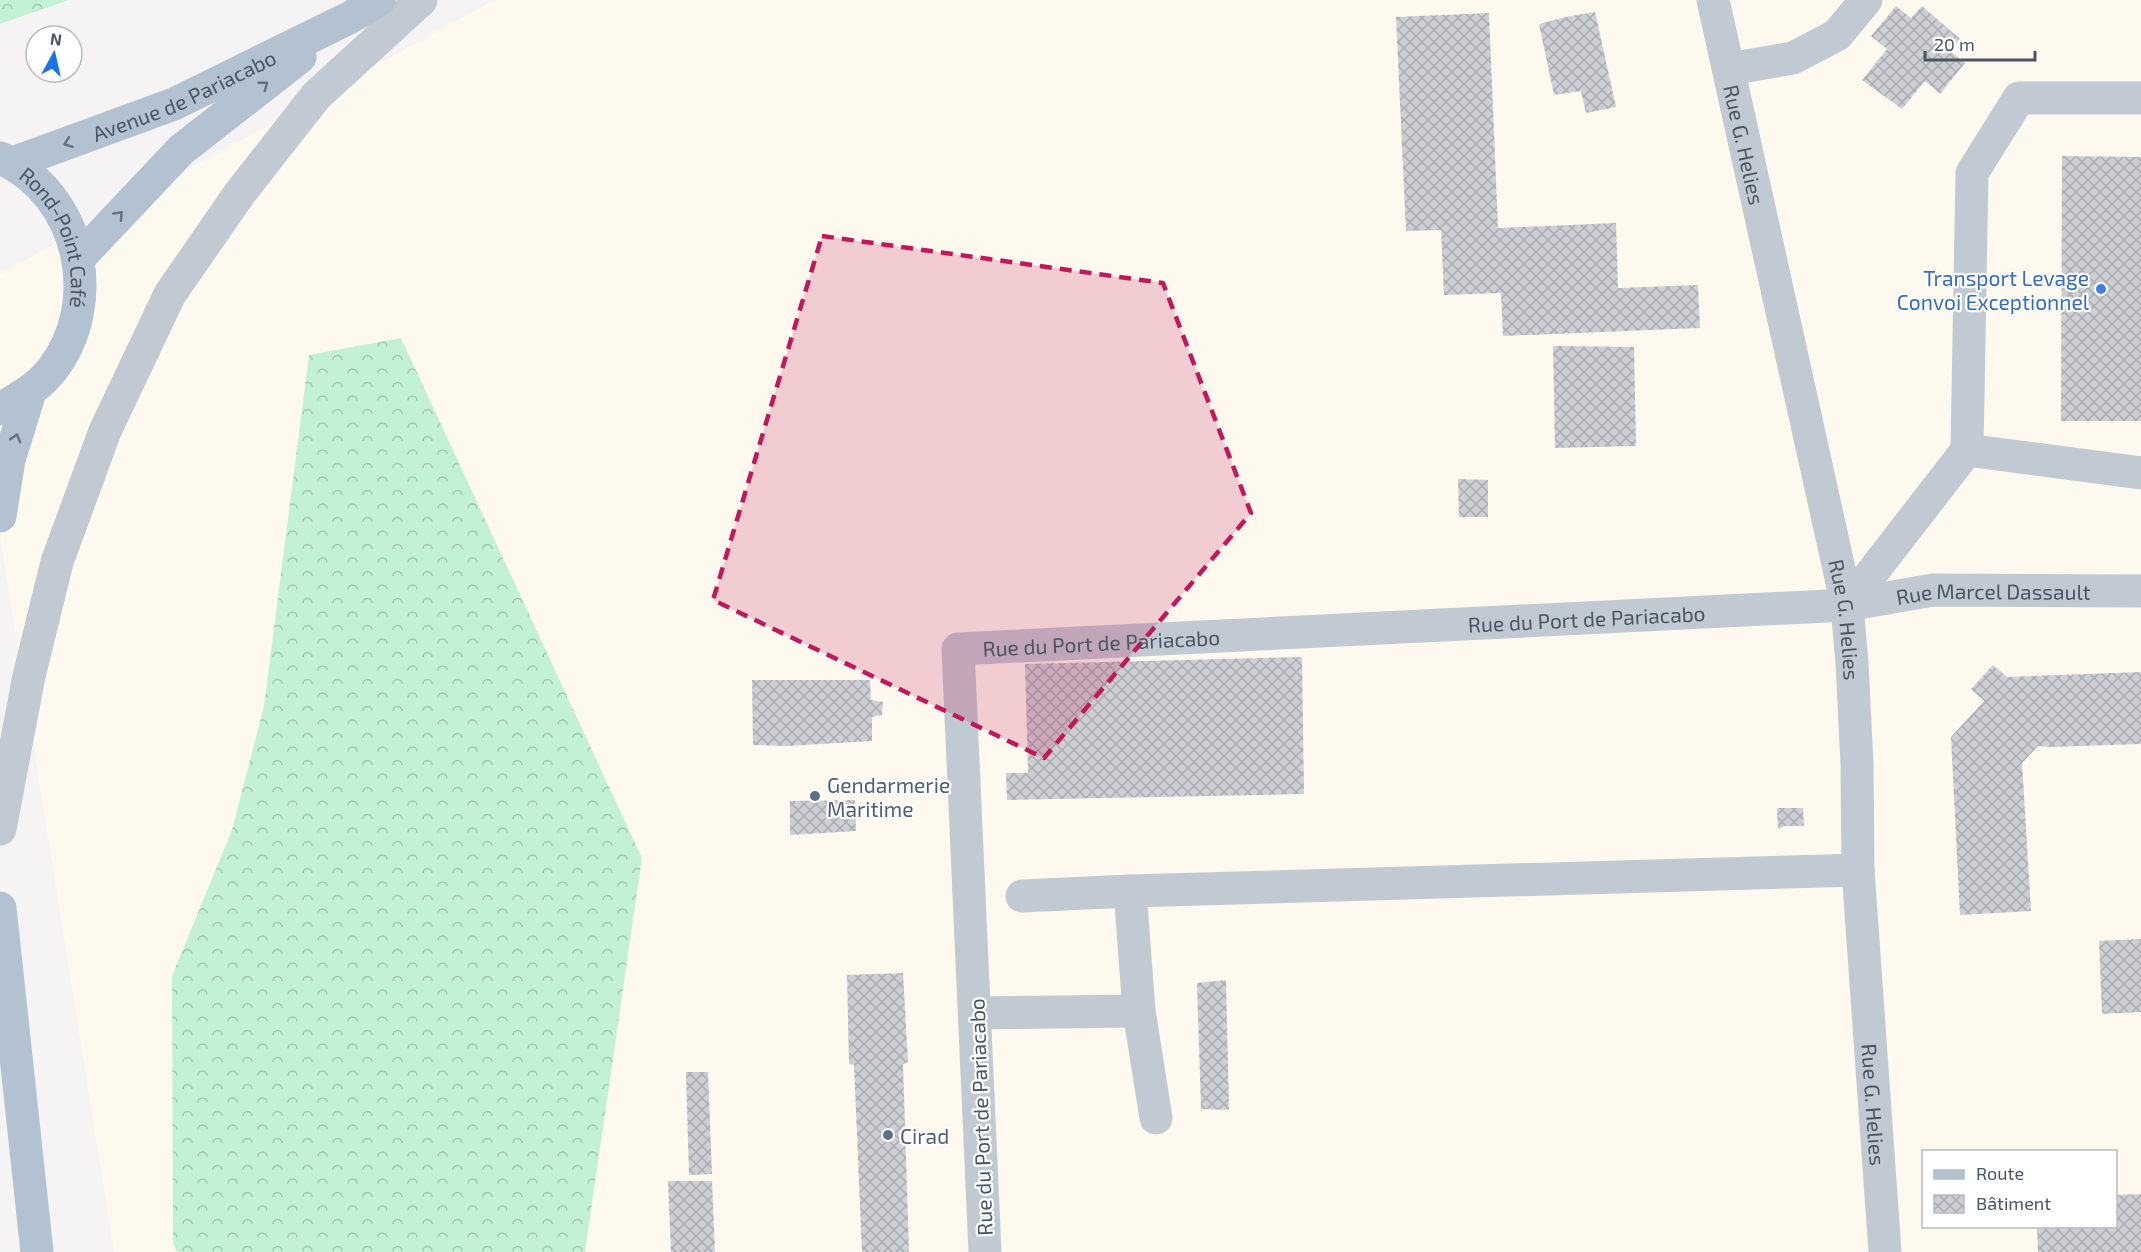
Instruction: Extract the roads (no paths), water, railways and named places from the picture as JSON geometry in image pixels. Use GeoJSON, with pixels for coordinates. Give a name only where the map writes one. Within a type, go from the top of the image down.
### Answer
{"type":"FeatureCollection","features":[{"type":"Feature","properties":{"kind":"main road","name":"Avenue de Pariacabo"},"geometry":{"type":"LineString","coordinates":[[7,160],[174,104],[351,17],[379,0]]}},
{"type":"Feature","properties":{"kind":"main road","name":"Avenue de Pariacabo"},"geometry":{"type":"LineString","coordinates":[[79,258],[181,150],[351,17]]}},
{"type":"Feature","properties":{"kind":"main road","name":"Rond-Point Café"},"geometry":{"type":"LineString","coordinates":[[0,409],[30,392],[51,370],[67,345],[77,318],[81,288],[79,258],[66,221],[44,188],[7,160]]}},
{"type":"Feature","properties":{"kind":"main road"},"geometry":{"type":"LineString","coordinates":[[0,516],[9,460],[30,392]]}},
{"type":"Feature","properties":{"kind":"main road"},"geometry":{"type":"LineString","coordinates":[[0,908],[37,1252]]}},
{"type":"Feature","properties":{"kind":"lane"},"geometry":{"type":"LineString","coordinates":[[0,829],[29,676],[57,562],[105,431],[170,294],[240,193],[316,96],[421,0]]}},
{"type":"Feature","properties":{"kind":"lane","name":"Rue G. Helies"},"geometry":{"type":"LineString","coordinates":[[1713,0],[1847,605],[1857,764],[1858,870],[1885,1252]]}},
{"type":"Feature","properties":{"kind":"lane"},"geometry":{"type":"LineString","coordinates":[[1729,69],[1792,58],[1838,35],[1866,0]]}},
{"type":"Feature","properties":{"kind":"lane"},"geometry":{"type":"LineString","coordinates":[[1847,605],[1968,450],[1972,173],[2019,98],[2141,98]]}},
{"type":"Feature","properties":{"kind":"lane"},"geometry":{"type":"LineString","coordinates":[[1968,450],[2141,473]]}},
{"type":"Feature","properties":{"kind":"lane","name":"Rue Marcel Dassault"},"geometry":{"type":"LineString","coordinates":[[1847,605],[1933,590],[2141,591]]}},
{"type":"Feature","properties":{"kind":"lane","name":"Rue du Port de Pariacabo"},"geometry":{"type":"LineString","coordinates":[[985,1252],[958,649],[1847,605]]}},
{"type":"Feature","properties":{"kind":"lane"},"geometry":{"type":"LineString","coordinates":[[1022,896],[1858,870]]}},
{"type":"Feature","properties":{"kind":"lane"},"geometry":{"type":"LineString","coordinates":[[1130,891],[1139,1011],[1156,1118]]}},
{"type":"Feature","properties":{"kind":"lane"},"geometry":{"type":"LineString","coordinates":[[976,1013],[1139,1011]]}},
{"type":"Feature","properties":{"kind":"place","name":"Transport Levage Convoi Exceptionnel"},"geometry":{"type":"Point","coordinates":[2101,289]}},
{"type":"Feature","properties":{"kind":"place","name":"Gendarmerie Maritime"},"geometry":{"type":"Point","coordinates":[815,796]}},
{"type":"Feature","properties":{"kind":"place","name":"Cirad"},"geometry":{"type":"Point","coordinates":[888,1135]}}]}
